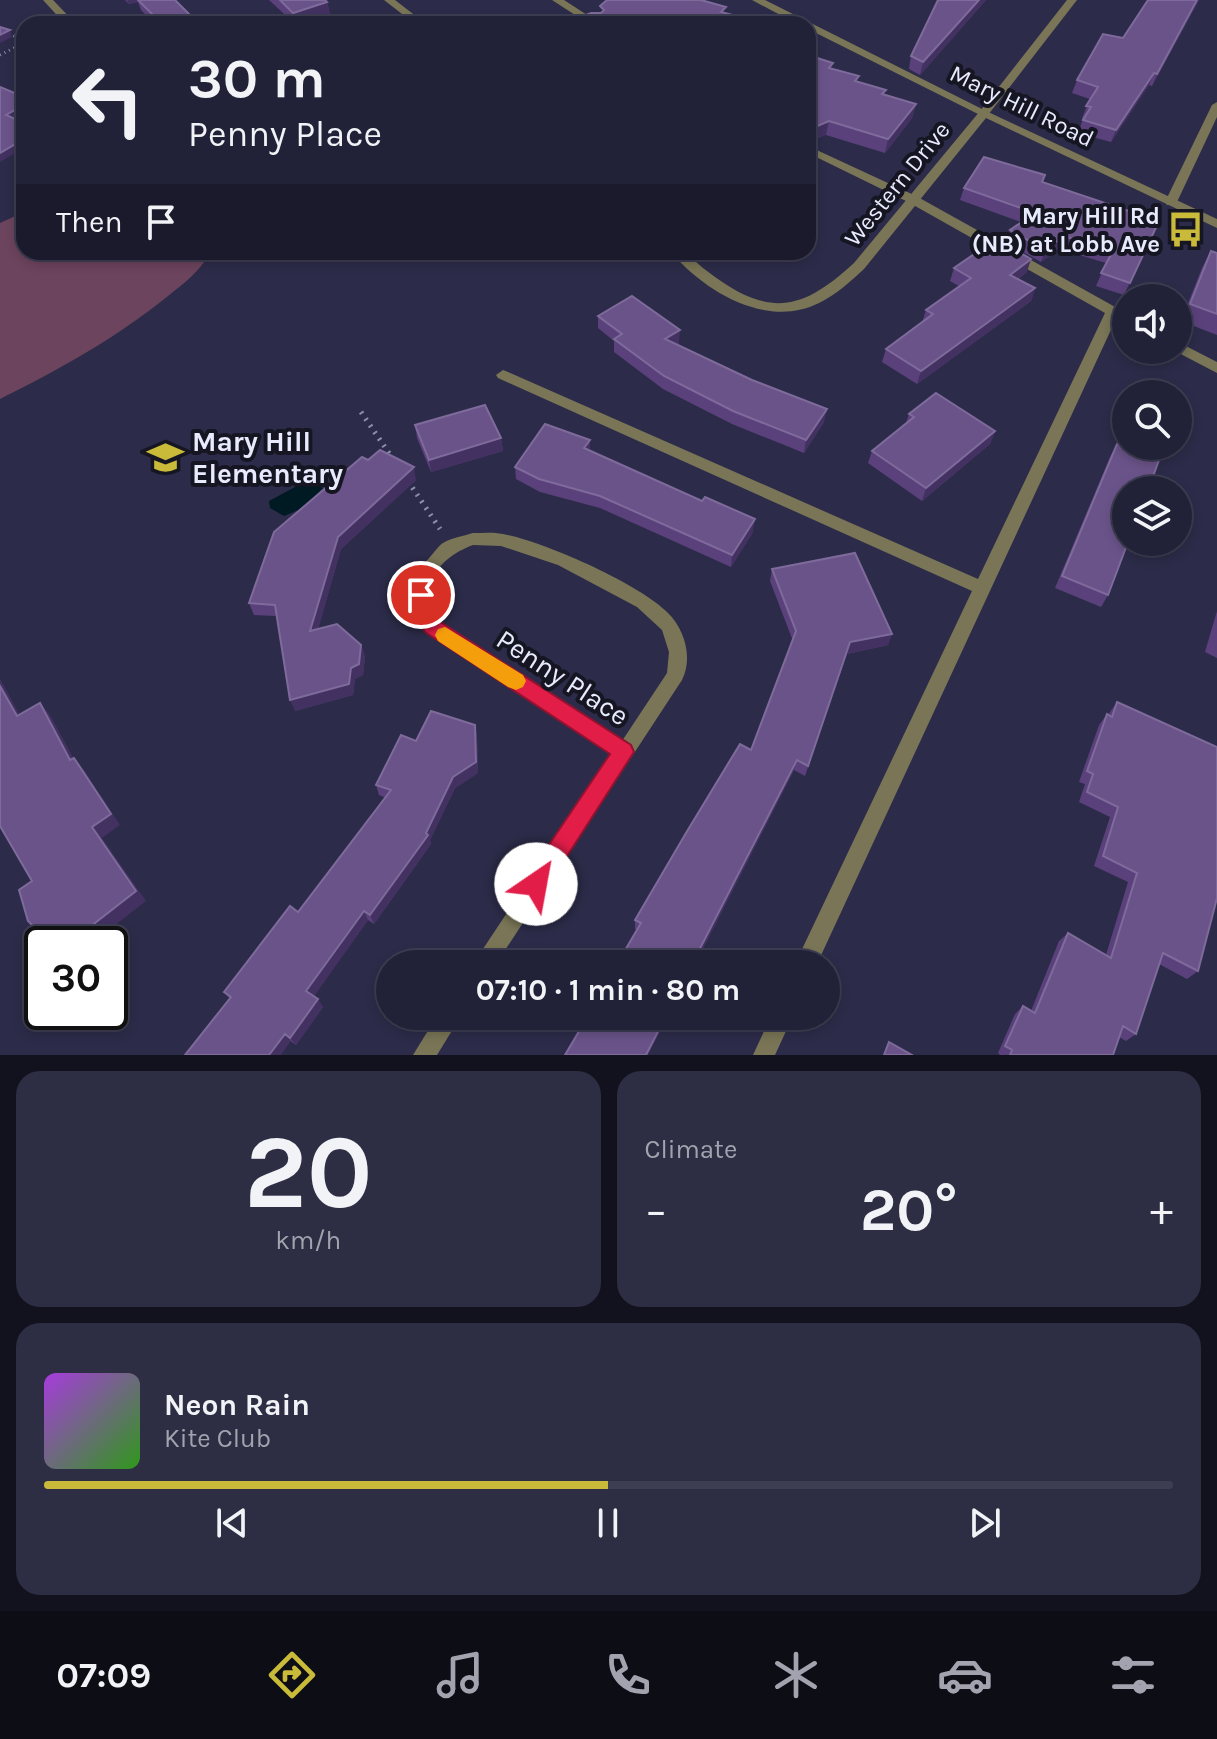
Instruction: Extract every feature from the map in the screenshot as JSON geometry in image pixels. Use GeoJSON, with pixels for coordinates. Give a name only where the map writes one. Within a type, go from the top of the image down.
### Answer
{"type":"FeatureCollection","features":[{"type":"Feature","properties":{"kind":"street"},"geometry":{"type":"LineString","coordinates":[[48,0],[63,16]]}},
{"type":"Feature","properties":{"kind":"street"},"geometry":{"type":"LineString","coordinates":[[389,0],[410,16]]}},
{"type":"Feature","properties":{"kind":"street"},"geometry":{"type":"LineString","coordinates":[[557,0],[583,16]]}},
{"type":"Feature","properties":{"kind":"street","name":"Mary Hill Road"},"geometry":{"type":"LineString","coordinates":[[757,0],[789,16]]}},
{"type":"Feature","properties":{"kind":"street","name":"Western Drive"},"geometry":{"type":"LineString","coordinates":[[686,260],[731,297],[762,306],[798,306],[822,298],[840,286],[984,113],[1072,0]]}},
{"type":"Feature","properties":{"kind":"street","name":"Mary Hill Road"},"geometry":{"type":"LineString","coordinates":[[816,29],[1217,224]]}},
{"type":"Feature","properties":{"kind":"street"},"geometry":{"type":"LineString","coordinates":[[1171,202],[1217,105]]}},
{"type":"Feature","properties":{"kind":"street"},"geometry":{"type":"LineString","coordinates":[[816,153],[912,199],[1112,312]]}},
{"type":"Feature","properties":{"kind":"street"},"geometry":{"type":"LineString","coordinates":[[812,950],[980,587],[1112,330]]}},
{"type":"Feature","properties":{"kind":"street"},"geometry":{"type":"LineString","coordinates":[[1192,355],[1217,368]]}},
{"type":"Feature","properties":{"kind":"street"},"geometry":{"type":"LineString","coordinates":[[503,375],[980,587]]}},
{"type":"Feature","properties":{"kind":"street","name":"Penny Place"},"geometry":{"type":"LineString","coordinates":[[493,950],[676,675],[679,659],[675,630],[661,614],[643,602],[526,545],[486,537],[468,539],[452,546],[431,565],[423,586],[422,610],[432,627],[623,752]]}},
{"type":"Feature","properties":{"kind":"street"},"geometry":{"type":"LineString","coordinates":[[424,1055],[441,1030]]}},
{"type":"Feature","properties":{"kind":"street"},"geometry":{"type":"LineString","coordinates":[[764,1055],[776,1030]]}},
{"type":"Feature","properties":{"kind":"path"},"geometry":{"type":"LineString","coordinates":[[361,412],[394,461]]}},
{"type":"Feature","properties":{"kind":"path"},"geometry":{"type":"LineString","coordinates":[[403,473],[452,546]]}},
{"type":"Feature","properties":{"kind":"shaded area"},"geometry":{"type":"Polygon","coordinates":[[[16,216],[16,260],[205,260],[186,281],[128,326],[0,399],[0,223],[16,216]]]}},
{"type":"Feature","properties":{"kind":"water"},"geometry":{"type":"Polygon","coordinates":[[[308,480],[323,488],[303,508],[284,516],[270,508],[269,501],[308,480]]]}},
{"type":"Feature","properties":{"kind":"building"},"geometry":{"type":"Polygon","coordinates":[[[138,0],[175,0],[191,16],[154,16],[138,0]]]}},
{"type":"Feature","properties":{"kind":"building"},"geometry":{"type":"Polygon","coordinates":[[[280,0],[325,0],[327,2],[293,13],[280,0]]]}},
{"type":"Feature","properties":{"kind":"building"},"geometry":{"type":"Polygon","coordinates":[[[607,0],[701,0],[726,7],[721,12],[736,16],[583,16],[601,13],[604,10],[600,6],[607,0]]]}},
{"type":"Feature","properties":{"kind":"building"},"geometry":{"type":"Polygon","coordinates":[[[938,0],[979,0],[923,62],[911,56],[938,0]]]}},
{"type":"Feature","properties":{"kind":"building"},"geometry":{"type":"Polygon","coordinates":[[[1148,0],[1197,0],[1157,74],[1154,73],[1116,130],[1083,120],[1091,107],[1086,106],[1098,87],[1077,80],[1103,34],[1123,38],[1148,0]]]}},
{"type":"Feature","properties":{"kind":"building"},"geometry":{"type":"Polygon","coordinates":[[[816,58],[833,63],[829,68],[859,76],[855,81],[886,90],[882,94],[916,104],[888,139],[829,121],[816,127],[816,58]]]}},
{"type":"Feature","properties":{"kind":"building"},"geometry":{"type":"Polygon","coordinates":[[[0,87],[16,94],[16,109],[6,115],[16,119],[16,144],[0,153],[0,87]]]}},
{"type":"Feature","properties":{"kind":"building"},"geometry":{"type":"Polygon","coordinates":[[[984,157],[1045,175],[1042,182],[1159,221],[1130,283],[1101,273],[1113,251],[1064,236],[1045,250],[1010,230],[1035,213],[964,188],[984,157]]]}},
{"type":"Feature","properties":{"kind":"building"},"geometry":{"type":"Polygon","coordinates":[[[996,239],[1031,259],[1010,275],[1035,288],[921,371],[886,349],[933,314],[926,310],[971,278],[954,268],[996,239]]]}},
{"type":"Feature","properties":{"kind":"building"},"geometry":{"type":"Polygon","coordinates":[[[1211,251],[1217,253],[1217,314],[1192,305],[1211,251]]]}},
{"type":"Feature","properties":{"kind":"building"},"geometry":{"type":"Polygon","coordinates":[[[632,296],[680,330],[665,339],[752,380],[827,409],[806,440],[733,411],[664,376],[614,339],[622,334],[598,316],[632,296]]]}},
{"type":"Feature","properties":{"kind":"building"},"geometry":{"type":"Polygon","coordinates":[[[936,393],[995,431],[926,488],[872,451],[914,417],[909,414],[936,393]]]}},
{"type":"Feature","properties":{"kind":"building"},"geometry":{"type":"Polygon","coordinates":[[[485,405],[501,438],[429,460],[415,425],[485,405]]]}},
{"type":"Feature","properties":{"kind":"building"},"geometry":{"type":"Polygon","coordinates":[[[545,424],[590,440],[584,448],[702,501],[705,497],[755,519],[732,555],[600,496],[539,479],[515,467],[545,424]]]}},
{"type":"Feature","properties":{"kind":"building"},"geometry":{"type":"Polygon","coordinates":[[[380,450],[414,467],[338,537],[310,631],[337,624],[361,645],[359,664],[351,668],[349,684],[290,700],[275,605],[249,603],[274,532],[362,457],[368,460],[380,450]]]}},
{"type":"Feature","properties":{"kind":"building"},"geometry":{"type":"Polygon","coordinates":[[[1112,456],[1112,460],[1159,460],[1153,476],[1112,476],[1112,556],[1123,556],[1108,595],[1062,576],[1112,456]]]}},
{"type":"Feature","properties":{"kind":"building"},"geometry":{"type":"Polygon","coordinates":[[[855,553],[892,634],[850,642],[808,766],[797,760],[699,950],[625,950],[641,923],[635,920],[740,744],[751,750],[796,631],[772,569],[855,553]]]}},
{"type":"Feature","properties":{"kind":"building"},"geometry":{"type":"Polygon","coordinates":[[[0,686],[17,716],[40,703],[70,760],[74,758],[111,814],[92,827],[136,891],[91,926],[33,926],[28,921],[19,890],[32,881],[0,826],[0,686]]]}},
{"type":"Feature","properties":{"kind":"building"},"geometry":{"type":"Polygon","coordinates":[[[1117,702],[1217,747],[1217,898],[1198,971],[1163,953],[1136,1034],[1123,1026],[1113,1055],[1010,1055],[1012,1050],[1005,1046],[1023,1006],[1035,1013],[1068,933],[1111,958],[1137,873],[1103,856],[1118,807],[1087,792],[1093,774],[1087,771],[1107,714],[1112,717],[1117,702]]]}},
{"type":"Feature","properties":{"kind":"building"},"geometry":{"type":"Polygon","coordinates":[[[431,711],[475,725],[476,762],[453,777],[426,833],[428,835],[370,915],[364,911],[306,991],[318,999],[290,1038],[285,1034],[269,1055],[185,1055],[231,997],[224,992],[290,906],[298,912],[391,790],[376,785],[401,735],[416,741],[431,711]]]}},
{"type":"Feature","properties":{"kind":"building"},"geometry":{"type":"Polygon","coordinates":[[[580,1030],[659,1030],[646,1055],[565,1055],[580,1030]]]}},
{"type":"Feature","properties":{"kind":"building"},"geometry":{"type":"Polygon","coordinates":[[[889,1042],[912,1055],[884,1055],[889,1042]]]}},
{"type":"Feature","properties":{"kind":"slow traffic"},"geometry":{"type":"LineString","coordinates":[[445,635],[516,681]]}},
{"type":"Feature","properties":{"kind":"place","name":"Mary Hill Rd (NB) at Lobb Ave"},"geometry":{"type":"Point","coordinates":[1186,230]}},
{"type":"Feature","properties":{"kind":"place","name":"Mary Hill Elementary"},"geometry":{"type":"Point","coordinates":[166,457]}},
{"type":"Feature","properties":{"kind":"route"},"geometry":{"type":"LineString","coordinates":[[421,595],[422,610],[432,627],[623,752],[536,884]]}}]}
